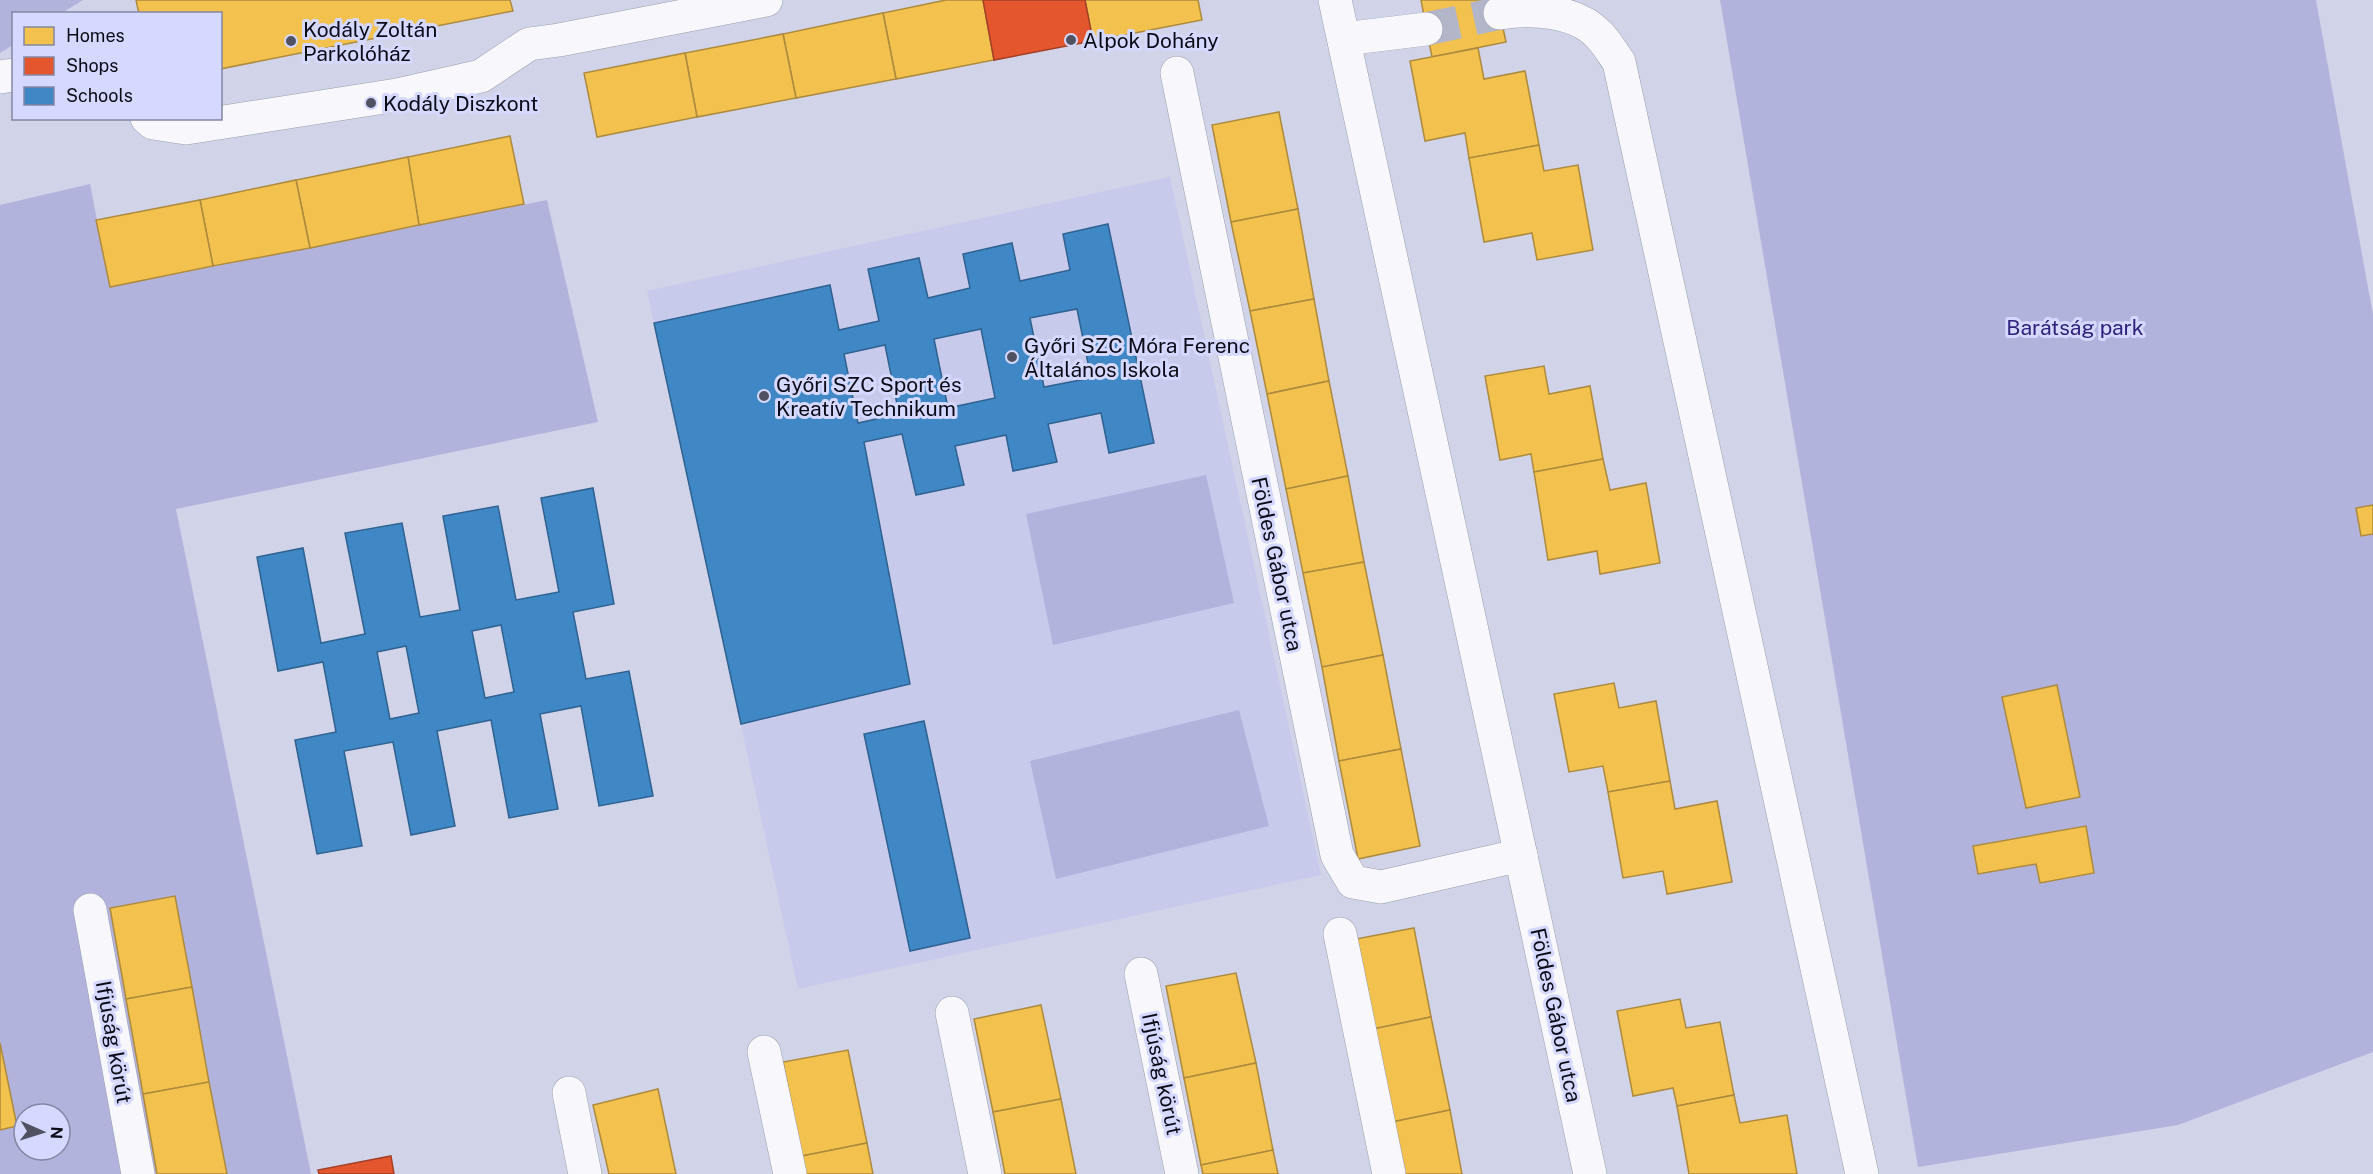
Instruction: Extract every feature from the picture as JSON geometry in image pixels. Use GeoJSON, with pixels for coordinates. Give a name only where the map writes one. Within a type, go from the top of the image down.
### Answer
{"type":"FeatureCollection","features":[{"type":"Feature","properties":{"kind":"street"},"geometry":{"type":"LineString","coordinates":[[149,120],[153,123],[186,128],[397,95],[482,76],[529,44],[671,9],[766,0]]}},
{"type":"Feature","properties":{"kind":"street","name":"Földes Gábor utca"},"geometry":{"type":"LineString","coordinates":[[1335,0],[1590,1174]]}},
{"type":"Feature","properties":{"kind":"street"},"geometry":{"type":"LineString","coordinates":[[1500,14],[1522,9],[1565,16],[1587,26],[1599,35],[1619,62],[1862,1174]]}},
{"type":"Feature","properties":{"kind":"street"},"geometry":{"type":"LineString","coordinates":[[1344,39],[1426,29]]}},
{"type":"Feature","properties":{"kind":"street","name":"Földes Gábor utca"},"geometry":{"type":"LineString","coordinates":[[1177,74],[1337,855],[1353,882],[1381,887],[1521,855]]}},
{"type":"Feature","properties":{"kind":"street","name":"Ifjúság körút"},"geometry":{"type":"LineString","coordinates":[[90,910],[138,1174]]}},
{"type":"Feature","properties":{"kind":"street"},"geometry":{"type":"LineString","coordinates":[[1340,933],[1389,1174]]}},
{"type":"Feature","properties":{"kind":"street","name":"Ifjúság körút"},"geometry":{"type":"LineString","coordinates":[[1141,974],[1182,1174]]}},
{"type":"Feature","properties":{"kind":"street"},"geometry":{"type":"LineString","coordinates":[[952,1013],[985,1174]]}},
{"type":"Feature","properties":{"kind":"street"},"geometry":{"type":"LineString","coordinates":[[765,1053],[790,1174]]}},
{"type":"Feature","properties":{"kind":"street"},"geometry":{"type":"LineString","coordinates":[[569,1093],[585,1174]]}},
{"type":"Feature","properties":{"kind":"shaded area"},"geometry":{"type":"Polygon","coordinates":[[[1170,177],[1321,875],[798,989],[647,291],[1170,177]]]}},
{"type":"Feature","properties":{"kind":"green space"},"geometry":{"type":"Polygon","coordinates":[[[0,0],[83,0],[64,12],[12,12],[12,46],[0,53],[0,0]]]}},
{"type":"Feature","properties":{"kind":"green space","name":"Barátság park"},"geometry":{"type":"Polygon","coordinates":[[[1720,0],[2316,0],[2373,315],[2373,1052],[2178,1125],[1918,1167],[1720,0]]]}},
{"type":"Feature","properties":{"kind":"green space"},"geometry":{"type":"Polygon","coordinates":[[[90,184],[110,287],[547,200],[598,422],[176,509],[311,1174],[0,1174],[0,205],[90,184]]]}},
{"type":"Feature","properties":{"kind":"green space"},"geometry":{"type":"Polygon","coordinates":[[[1206,475],[1234,603],[1053,645],[1026,514],[1206,475]]]}},
{"type":"Feature","properties":{"kind":"green space"},"geometry":{"type":"Polygon","coordinates":[[[1239,710],[1269,826],[1056,879],[1030,761],[1239,710]]]}},
{"type":"Feature","properties":{"kind":"building: Homes","name":"Kodály Zoltán Parkolóház"},"geometry":{"type":"Polygon","coordinates":[[[136,0],[510,0],[513,11],[222,69],[222,12],[139,12],[136,0]]]}},
{"type":"Feature","properties":{"kind":"building: Homes"},"geometry":{"type":"Polygon","coordinates":[[[946,0],[983,0],[994,60],[896,79],[883,13],[946,0]]]}},
{"type":"Feature","properties":{"kind":"building: Homes"},"geometry":{"type":"Polygon","coordinates":[[[1085,0],[1198,0],[1202,20],[1093,41],[1085,0]]]}},
{"type":"Feature","properties":{"kind":"building: Homes"},"geometry":{"type":"Polygon","coordinates":[[[1421,0],[1497,0],[1506,42],[1432,57],[1421,0]]]}},
{"type":"Feature","properties":{"kind":"building: Homes"},"geometry":{"type":"Polygon","coordinates":[[[883,13],[896,79],[796,98],[783,34],[883,13]]]}},
{"type":"Feature","properties":{"kind":"building: Homes"},"geometry":{"type":"Polygon","coordinates":[[[783,34],[796,98],[697,117],[685,53],[783,34]]]}},
{"type":"Feature","properties":{"kind":"building: Homes"},"geometry":{"type":"Polygon","coordinates":[[[1478,48],[1484,79],[1525,71],[1539,145],[1469,158],[1465,133],[1425,141],[1410,61],[1478,48]]]}},
{"type":"Feature","properties":{"kind":"building: Homes"},"geometry":{"type":"Polygon","coordinates":[[[685,53],[697,117],[597,137],[584,73],[685,53]]]}},
{"type":"Feature","properties":{"kind":"building: Homes"},"geometry":{"type":"Polygon","coordinates":[[[1279,112],[1298,209],[1231,222],[1212,125],[1279,112]]]}},
{"type":"Feature","properties":{"kind":"building: Homes"},"geometry":{"type":"Polygon","coordinates":[[[510,136],[524,204],[419,225],[408,157],[510,136]]]}},
{"type":"Feature","properties":{"kind":"building: Homes"},"geometry":{"type":"Polygon","coordinates":[[[1539,145],[1544,171],[1578,165],[1593,250],[1537,260],[1532,233],[1484,242],[1469,158],[1539,145]]]}},
{"type":"Feature","properties":{"kind":"building: Homes"},"geometry":{"type":"Polygon","coordinates":[[[408,157],[419,225],[310,248],[296,180],[408,157]]]}},
{"type":"Feature","properties":{"kind":"building: Homes"},"geometry":{"type":"Polygon","coordinates":[[[296,180],[310,248],[213,266],[200,200],[296,180]]]}},
{"type":"Feature","properties":{"kind":"building: Homes"},"geometry":{"type":"Polygon","coordinates":[[[200,200],[213,266],[110,287],[96,220],[200,200]]]}},
{"type":"Feature","properties":{"kind":"building: Homes"},"geometry":{"type":"Polygon","coordinates":[[[1298,209],[1314,299],[1250,311],[1231,222],[1298,209]]]}},
{"type":"Feature","properties":{"kind":"building: Homes"},"geometry":{"type":"Polygon","coordinates":[[[1314,299],[1329,381],[1267,394],[1250,311],[1314,299]]]}},
{"type":"Feature","properties":{"kind":"building: Homes"},"geometry":{"type":"Polygon","coordinates":[[[1544,366],[1549,394],[1590,386],[1603,459],[1534,472],[1531,454],[1500,460],[1485,376],[1544,366]]]}},
{"type":"Feature","properties":{"kind":"building: Homes"},"geometry":{"type":"Polygon","coordinates":[[[1329,381],[1348,476],[1286,489],[1267,394],[1329,381]]]}},
{"type":"Feature","properties":{"kind":"building: Homes"},"geometry":{"type":"Polygon","coordinates":[[[1603,459],[1610,490],[1646,483],[1660,563],[1600,574],[1597,551],[1548,560],[1534,472],[1603,459]]]}},
{"type":"Feature","properties":{"kind":"building: Homes"},"geometry":{"type":"Polygon","coordinates":[[[1348,476],[1364,562],[1303,573],[1286,489],[1348,476]]]}},
{"type":"Feature","properties":{"kind":"building: Homes"},"geometry":{"type":"Polygon","coordinates":[[[2373,505],[2373,534],[2361,536],[2356,508],[2373,505]]]}},
{"type":"Feature","properties":{"kind":"building: Homes"},"geometry":{"type":"Polygon","coordinates":[[[1364,562],[1383,655],[1322,667],[1303,573],[1364,562]]]}},
{"type":"Feature","properties":{"kind":"building: Homes"},"geometry":{"type":"Polygon","coordinates":[[[1383,655],[1401,749],[1339,761],[1322,667],[1383,655]]]}},
{"type":"Feature","properties":{"kind":"building: Homes"},"geometry":{"type":"Polygon","coordinates":[[[1614,683],[1619,708],[1656,701],[1670,781],[1608,792],[1603,766],[1569,772],[1554,694],[1614,683]]]}},
{"type":"Feature","properties":{"kind":"building: Homes"},"geometry":{"type":"Polygon","coordinates":[[[2057,685],[2080,797],[2026,808],[2002,697],[2057,685]]]}},
{"type":"Feature","properties":{"kind":"building: Homes"},"geometry":{"type":"Polygon","coordinates":[[[1401,749],[1420,846],[1358,859],[1339,761],[1401,749]]]}},
{"type":"Feature","properties":{"kind":"building: Homes"},"geometry":{"type":"Polygon","coordinates":[[[1670,781],[1675,809],[1717,801],[1732,882],[1667,894],[1663,871],[1623,878],[1608,792],[1670,781]]]}},
{"type":"Feature","properties":{"kind":"building: Homes"},"geometry":{"type":"Polygon","coordinates":[[[2086,826],[2094,873],[2040,883],[2036,864],[1978,874],[1973,846],[2086,826]]]}},
{"type":"Feature","properties":{"kind":"building: Homes"},"geometry":{"type":"Polygon","coordinates":[[[175,896],[192,987],[126,999],[110,908],[175,896]]]}},
{"type":"Feature","properties":{"kind":"building: Homes"},"geometry":{"type":"Polygon","coordinates":[[[1414,928],[1431,1017],[1373,1029],[1356,939],[1414,928]]]}},
{"type":"Feature","properties":{"kind":"building: Homes"},"geometry":{"type":"Polygon","coordinates":[[[1236,973],[1256,1063],[1184,1078],[1166,986],[1236,973]]]}},
{"type":"Feature","properties":{"kind":"building: Homes"},"geometry":{"type":"Polygon","coordinates":[[[192,987],[209,1082],[143,1094],[126,999],[192,987]]]}},
{"type":"Feature","properties":{"kind":"building: Homes"},"geometry":{"type":"Polygon","coordinates":[[[1680,999],[1686,1028],[1720,1022],[1734,1095],[1677,1106],[1673,1088],[1633,1096],[1617,1011],[1680,999]]]}},
{"type":"Feature","properties":{"kind":"building: Homes"},"geometry":{"type":"Polygon","coordinates":[[[1041,1005],[1061,1099],[993,1112],[974,1019],[1041,1005]]]}},
{"type":"Feature","properties":{"kind":"building: Homes"},"geometry":{"type":"Polygon","coordinates":[[[1431,1017],[1450,1110],[1392,1122],[1373,1029],[1431,1017]]]}},
{"type":"Feature","properties":{"kind":"building: Homes"},"geometry":{"type":"Polygon","coordinates":[[[0,1043],[12,1102],[12,1127],[0,1130],[0,1043]]]}},
{"type":"Feature","properties":{"kind":"building: Homes"},"geometry":{"type":"Polygon","coordinates":[[[848,1050],[867,1143],[802,1156],[783,1062],[848,1050]]]}},
{"type":"Feature","properties":{"kind":"building: Homes"},"geometry":{"type":"Polygon","coordinates":[[[1256,1063],[1273,1150],[1201,1165],[1184,1078],[1256,1063]]]}},
{"type":"Feature","properties":{"kind":"building: Homes"},"geometry":{"type":"Polygon","coordinates":[[[209,1082],[227,1174],[157,1174],[143,1094],[209,1082]]]}},
{"type":"Feature","properties":{"kind":"building: Homes"},"geometry":{"type":"Polygon","coordinates":[[[658,1089],[676,1174],[609,1174],[593,1105],[658,1089]]]}},
{"type":"Feature","properties":{"kind":"building: Homes"},"geometry":{"type":"Polygon","coordinates":[[[1734,1095],[1740,1123],[1787,1115],[1797,1174],[1689,1174],[1677,1106],[1734,1095]]]}},
{"type":"Feature","properties":{"kind":"building: Homes"},"geometry":{"type":"Polygon","coordinates":[[[1061,1099],[1076,1174],[1005,1174],[993,1112],[1061,1099]]]}},
{"type":"Feature","properties":{"kind":"building: Homes"},"geometry":{"type":"Polygon","coordinates":[[[1450,1110],[1462,1174],[1403,1174],[1392,1122],[1450,1110]]]}},
{"type":"Feature","properties":{"kind":"building: Homes"},"geometry":{"type":"Polygon","coordinates":[[[867,1143],[873,1174],[806,1174],[802,1156],[867,1143]]]}},
{"type":"Feature","properties":{"kind":"building: Homes"},"geometry":{"type":"Polygon","coordinates":[[[1273,1150],[1278,1174],[1203,1174],[1201,1165],[1273,1150]]]}},
{"type":"Feature","properties":{"kind":"building: Shops"},"geometry":{"type":"Polygon","coordinates":[[[983,0],[1085,0],[1093,41],[994,60],[983,0]]]}},
{"type":"Feature","properties":{"kind":"building: Shops"},"geometry":{"type":"Polygon","coordinates":[[[391,1156],[394,1174],[319,1174],[318,1170],[391,1156]]]}},
{"type":"Feature","properties":{"kind":"building: Schools"},"geometry":{"type":"Polygon","coordinates":[[[1108,224],[1154,443],[1109,453],[1101,413],[1048,424],[1057,462],[1013,471],[1006,435],[955,446],[964,485],[916,495],[902,434],[864,442],[910,684],[741,724],[654,323],[830,285],[839,330],[879,321],[868,269],[919,258],[928,298],[970,288],[963,254],[1012,243],[1020,281],[1070,270],[1063,234],[1108,224]],[[1077,309],[1030,318],[1044,387],[1091,378],[1077,309]],[[981,329],[934,339],[948,408],[995,398],[981,329]],[[885,345],[844,354],[858,423],[899,414],[885,345]]]}},
{"type":"Feature","properties":{"kind":"building: Schools"},"geometry":{"type":"Polygon","coordinates":[[[593,488],[614,604],[573,612],[586,679],[629,671],[653,796],[599,806],[581,706],[540,714],[558,809],[509,818],[491,720],[437,731],[455,826],[411,835],[393,742],[344,751],[362,846],[317,854],[295,740],[336,732],[323,662],[278,671],[257,557],[303,548],[321,643],[365,634],[345,533],[402,523],[420,617],[460,610],[443,516],[498,506],[516,600],[559,592],[541,498],[593,488]],[[501,625],[472,631],[485,698],[514,692],[501,625]],[[406,646],[377,652],[390,719],[419,713],[406,646]]]}},
{"type":"Feature","properties":{"kind":"building: Schools"},"geometry":{"type":"Polygon","coordinates":[[[924,721],[970,938],[910,951],[864,734],[924,721]]]}},
{"type":"Feature","properties":{"kind":"tunnel"},"geometry":{"type":"LineString","coordinates":[[1426,29],[1500,13]]}},
{"type":"Feature","properties":{"kind":"place","name":"Alpok Dohány"},"geometry":{"type":"Point","coordinates":[1071,40]}},
{"type":"Feature","properties":{"kind":"place","name":"Kodály Zoltán Parkolóház"},"geometry":{"type":"Point","coordinates":[291,41]}},
{"type":"Feature","properties":{"kind":"place","name":"Kodály Diszkont"},"geometry":{"type":"Point","coordinates":[371,103]}},
{"type":"Feature","properties":{"kind":"place","name":"Győri SZC Móra Ferenc Általános Iskola"},"geometry":{"type":"Point","coordinates":[1012,357]}},
{"type":"Feature","properties":{"kind":"place","name":"Győri SZC Sport és Kreatív Technikum"},"geometry":{"type":"Point","coordinates":[764,396]}}]}
